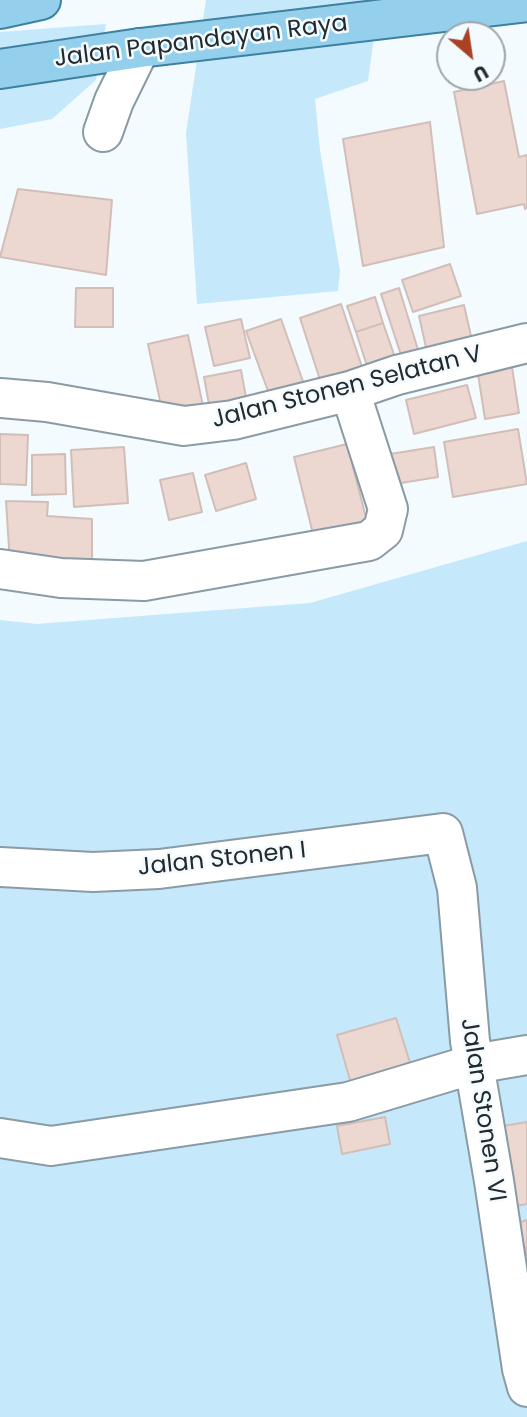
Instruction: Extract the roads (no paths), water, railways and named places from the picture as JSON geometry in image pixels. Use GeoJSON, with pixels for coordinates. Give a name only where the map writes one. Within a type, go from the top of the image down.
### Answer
{"type":"FeatureCollection","features":[{"type":"Feature","properties":{"kind":"main road"},"geometry":{"type":"LineString","coordinates":[[0,9],[38,0]]}},
{"type":"Feature","properties":{"kind":"main road","name":"Jalan Papandayan Raya"},"geometry":{"type":"LineString","coordinates":[[0,69],[140,48],[527,2]]}},
{"type":"Feature","properties":{"kind":"street"},"geometry":{"type":"LineString","coordinates":[[103,132],[140,48]]}},
{"type":"Feature","properties":{"kind":"street","name":"Jalan Stonen Selatan V"},"geometry":{"type":"LineString","coordinates":[[0,398],[47,402],[184,426],[233,420],[350,391],[397,374],[527,342]]}},
{"type":"Feature","properties":{"kind":"street"},"geometry":{"type":"LineString","coordinates":[[0,569],[61,578],[144,581],[369,541],[383,530],[388,509],[350,391]]}},
{"type":"Feature","properties":{"kind":"street","name":"Jalan Stonen I"},"geometry":{"type":"LineString","coordinates":[[0,867],[79,872],[159,869],[443,832]]}},
{"type":"Feature","properties":{"kind":"street","name":"Jalan Stonen VI"},"geometry":{"type":"LineString","coordinates":[[443,832],[457,888],[470,1041],[527,1387]]}},
{"type":"Feature","properties":{"kind":"street"},"geometry":{"type":"LineString","coordinates":[[0,1138],[51,1146],[348,1102],[474,1064],[527,1055]]}}]}
